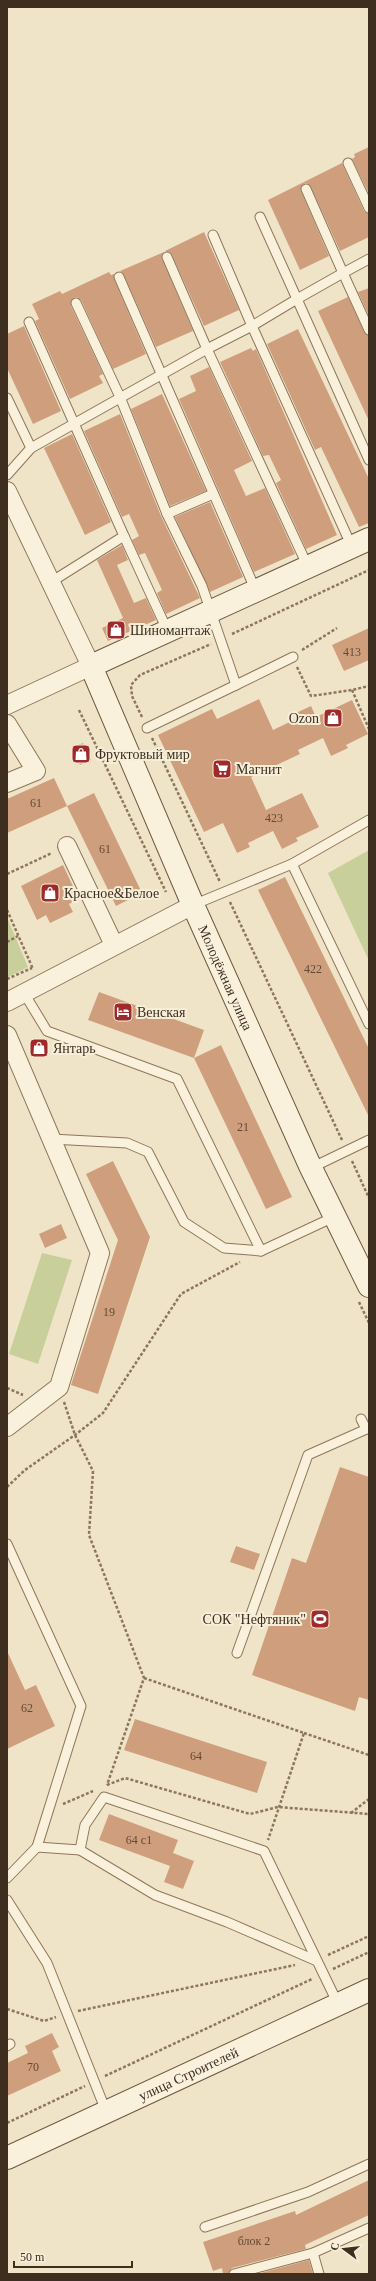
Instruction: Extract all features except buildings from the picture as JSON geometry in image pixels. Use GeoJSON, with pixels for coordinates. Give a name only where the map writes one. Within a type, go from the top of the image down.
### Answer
{"type":"FeatureCollection","features":[{"type":"Feature","properties":{"kind":"street"},"geometry":{"type":"LineString","coordinates":[[7,491],[91,666]]}},
{"type":"Feature","properties":{"kind":"street"},"geometry":{"type":"LineString","coordinates":[[7,705],[361,543]]}},
{"type":"Feature","properties":{"kind":"street","name":"Молодёжная улица"},"geometry":{"type":"LineString","coordinates":[[91,666],[192,905],[311,1168],[336,1216],[369,1286]]}},
{"type":"Feature","properties":{"kind":"street"},"geometry":{"type":"LineString","coordinates":[[7,724],[36,771],[7,783]]}},
{"type":"Feature","properties":{"kind":"street"},"geometry":{"type":"LineString","coordinates":[[67,846],[114,945]]}},
{"type":"Feature","properties":{"kind":"street"},"geometry":{"type":"LineString","coordinates":[[7,1002],[192,905]]}},
{"type":"Feature","properties":{"kind":"street"},"geometry":{"type":"LineString","coordinates":[[7,1035],[100,1253],[59,1387],[7,1427]]}},
{"type":"Feature","properties":{"kind":"street","name":"улица Строителей"},"geometry":{"type":"LineString","coordinates":[[7,2158],[369,1990]]}},
{"type":"Feature","properties":{"kind":"lane"},"geometry":{"type":"LineString","coordinates":[[348,163],[369,208]]}},
{"type":"Feature","properties":{"kind":"lane"},"geometry":{"type":"LineString","coordinates":[[306,189],[369,330]]}},
{"type":"Feature","properties":{"kind":"lane"},"geometry":{"type":"LineString","coordinates":[[260,217],[369,460]]}},
{"type":"Feature","properties":{"kind":"lane"},"geometry":{"type":"LineString","coordinates":[[213,235],[252,326],[361,543]]}},
{"type":"Feature","properties":{"kind":"lane"},"geometry":{"type":"LineString","coordinates":[[168,257],[207,349],[308,567]]}},
{"type":"Feature","properties":{"kind":"lane"},"geometry":{"type":"LineString","coordinates":[[7,475],[31,448],[120,397],[252,326],[343,272],[369,259]]}},
{"type":"Feature","properties":{"kind":"lane"},"geometry":{"type":"LineString","coordinates":[[119,277],[256,591]]}},
{"type":"Feature","properties":{"kind":"lane"},"geometry":{"type":"LineString","coordinates":[[76,303],[120,397],[167,514],[180,536],[212,611],[220,640],[236,685]]}},
{"type":"Feature","properties":{"kind":"lane"},"geometry":{"type":"LineString","coordinates":[[29,322],[163,621]]}},
{"type":"Feature","properties":{"kind":"lane"},"geometry":{"type":"LineString","coordinates":[[7,398],[31,448]]}},
{"type":"Feature","properties":{"kind":"lane"},"geometry":{"type":"LineString","coordinates":[[167,514],[213,494]]}},
{"type":"Feature","properties":{"kind":"lane"},"geometry":{"type":"LineString","coordinates":[[51,582],[124,536]]}},
{"type":"Feature","properties":{"kind":"lane"},"geometry":{"type":"LineString","coordinates":[[147,728],[293,657]]}},
{"type":"Feature","properties":{"kind":"lane"},"geometry":{"type":"LineString","coordinates":[[192,905],[224,890],[292,864],[369,820]]}},
{"type":"Feature","properties":{"kind":"lane"},"geometry":{"type":"LineString","coordinates":[[292,864],[369,1024]]}},
{"type":"Feature","properties":{"kind":"lane"},"geometry":{"type":"LineString","coordinates":[[24,993],[47,1031],[177,1079],[261,1251]]}},
{"type":"Feature","properties":{"kind":"lane"},"geometry":{"type":"LineString","coordinates":[[51,1139],[127,1143],[148,1152],[184,1222],[224,1248],[261,1251],[336,1216]]}},
{"type":"Feature","properties":{"kind":"lane"},"geometry":{"type":"LineString","coordinates":[[311,1168],[369,1140]]}},
{"type":"Feature","properties":{"kind":"lane"},"geometry":{"type":"LineString","coordinates":[[237,1653],[308,1455],[368,1429],[362,1419]]}},
{"type":"Feature","properties":{"kind":"lane"},"geometry":{"type":"LineString","coordinates":[[7,1544],[82,1706],[37,1847],[7,1878]]}},
{"type":"Feature","properties":{"kind":"lane"},"geometry":{"type":"LineString","coordinates":[[80,1850],[85,1825],[104,1797],[264,1852],[338,2004]]}},
{"type":"Feature","properties":{"kind":"lane"},"geometry":{"type":"LineString","coordinates":[[37,1847],[80,1850],[155,1895],[227,1922],[317,1961]]}},
{"type":"Feature","properties":{"kind":"lane"},"geometry":{"type":"LineString","coordinates":[[7,1900],[47,1963],[93,2082],[106,2111]]}},
{"type":"Feature","properties":{"kind":"lane"},"geometry":{"type":"LineString","coordinates":[[205,2227],[308,2192],[369,2164]]}},
{"type":"Feature","properties":{"kind":"lane"},"geometry":{"type":"LineString","coordinates":[[234,2274],[313,2253],[369,2228]]}},
{"type":"Feature","properties":{"kind":"lane"},"geometry":{"type":"LineString","coordinates":[[313,2253],[319,2274]]}},
{"type":"Feature","properties":{"kind":"path"},"geometry":{"type":"LineString","coordinates":[[369,570],[220,640],[140,675],[131,684],[132,696],[369,1198]]}},
{"type":"Feature","properties":{"kind":"path"},"geometry":{"type":"LineString","coordinates":[[337,628],[293,657],[311,696],[369,686]]}},
{"type":"Feature","properties":{"kind":"path"},"geometry":{"type":"LineString","coordinates":[[352,690],[369,729]]}},
{"type":"Feature","properties":{"kind":"path"},"geometry":{"type":"LineString","coordinates":[[7,874],[67,846]]}},
{"type":"Feature","properties":{"kind":"path"},"geometry":{"type":"LineString","coordinates":[[7,910],[40,984]]}},
{"type":"Feature","properties":{"kind":"path"},"geometry":{"type":"LineString","coordinates":[[7,942],[18,936]]}},
{"type":"Feature","properties":{"kind":"path"},"geometry":{"type":"LineString","coordinates":[[7,979],[32,968]]}},
{"type":"Feature","properties":{"kind":"path"},"geometry":{"type":"LineString","coordinates":[[7,1487],[25,1470],[75,1435],[103,1413],[181,1294],[261,1251]]}},
{"type":"Feature","properties":{"kind":"path"},"geometry":{"type":"LineString","coordinates":[[59,1387],[75,1435],[93,1471],[89,1535],[144,1678],[107,1785]]}},
{"type":"Feature","properties":{"kind":"path"},"geometry":{"type":"LineString","coordinates":[[144,1678],[369,1755]]}},
{"type":"Feature","properties":{"kind":"path"},"geometry":{"type":"LineString","coordinates":[[264,1852],[304,1733]]}},
{"type":"Feature","properties":{"kind":"path"},"geometry":{"type":"LineString","coordinates":[[49,1809],[125,1778],[250,1814],[278,1807],[369,1814]]}},
{"type":"Feature","properties":{"kind":"path"},"geometry":{"type":"LineString","coordinates":[[351,1813],[369,1799]]}},
{"type":"Feature","properties":{"kind":"path"},"geometry":{"type":"LineString","coordinates":[[7,2123],[369,1952]]}},
{"type":"Feature","properties":{"kind":"path"},"geometry":{"type":"LineString","coordinates":[[7,2009],[44,2021],[67,2014],[222,1981]]}},
{"type":"Feature","properties":{"kind":"green space"},"geometry":{"type":"Polygon","coordinates":[[[369,850],[369,961],[328,873],[369,850]]]}},
{"type":"Feature","properties":{"kind":"green space"},"geometry":{"type":"Polygon","coordinates":[[[7,917],[28,967],[8,977],[7,974],[7,917]]]}},
{"type":"Feature","properties":{"kind":"green space"},"geometry":{"type":"Polygon","coordinates":[[[42,1253],[72,1260],[38,1364],[9,1354],[42,1253]]]}},
{"type":"Feature","properties":{"kind":"place","name":"Шиномантаж"},"geometry":{"type":"Point","coordinates":[116,630]}},
{"type":"Feature","properties":{"kind":"place","name":"Ozon"},"geometry":{"type":"Point","coordinates":[333,718]}},
{"type":"Feature","properties":{"kind":"place","name":"Фруктовый мир"},"geometry":{"type":"Point","coordinates":[81,754]}},
{"type":"Feature","properties":{"kind":"place","name":"Магнит"},"geometry":{"type":"Point","coordinates":[222,769]}},
{"type":"Feature","properties":{"kind":"place","name":"Красное&Белое"},"geometry":{"type":"Point","coordinates":[50,893]}},
{"type":"Feature","properties":{"kind":"place","name":"Венская"},"geometry":{"type":"Point","coordinates":[123,1012]}},
{"type":"Feature","properties":{"kind":"place","name":"Янтарь"},"geometry":{"type":"Point","coordinates":[39,1048]}},
{"type":"Feature","properties":{"kind":"place","name":"СОК \"Нефтяник\""},"geometry":{"type":"Point","coordinates":[320,1619]}}]}
